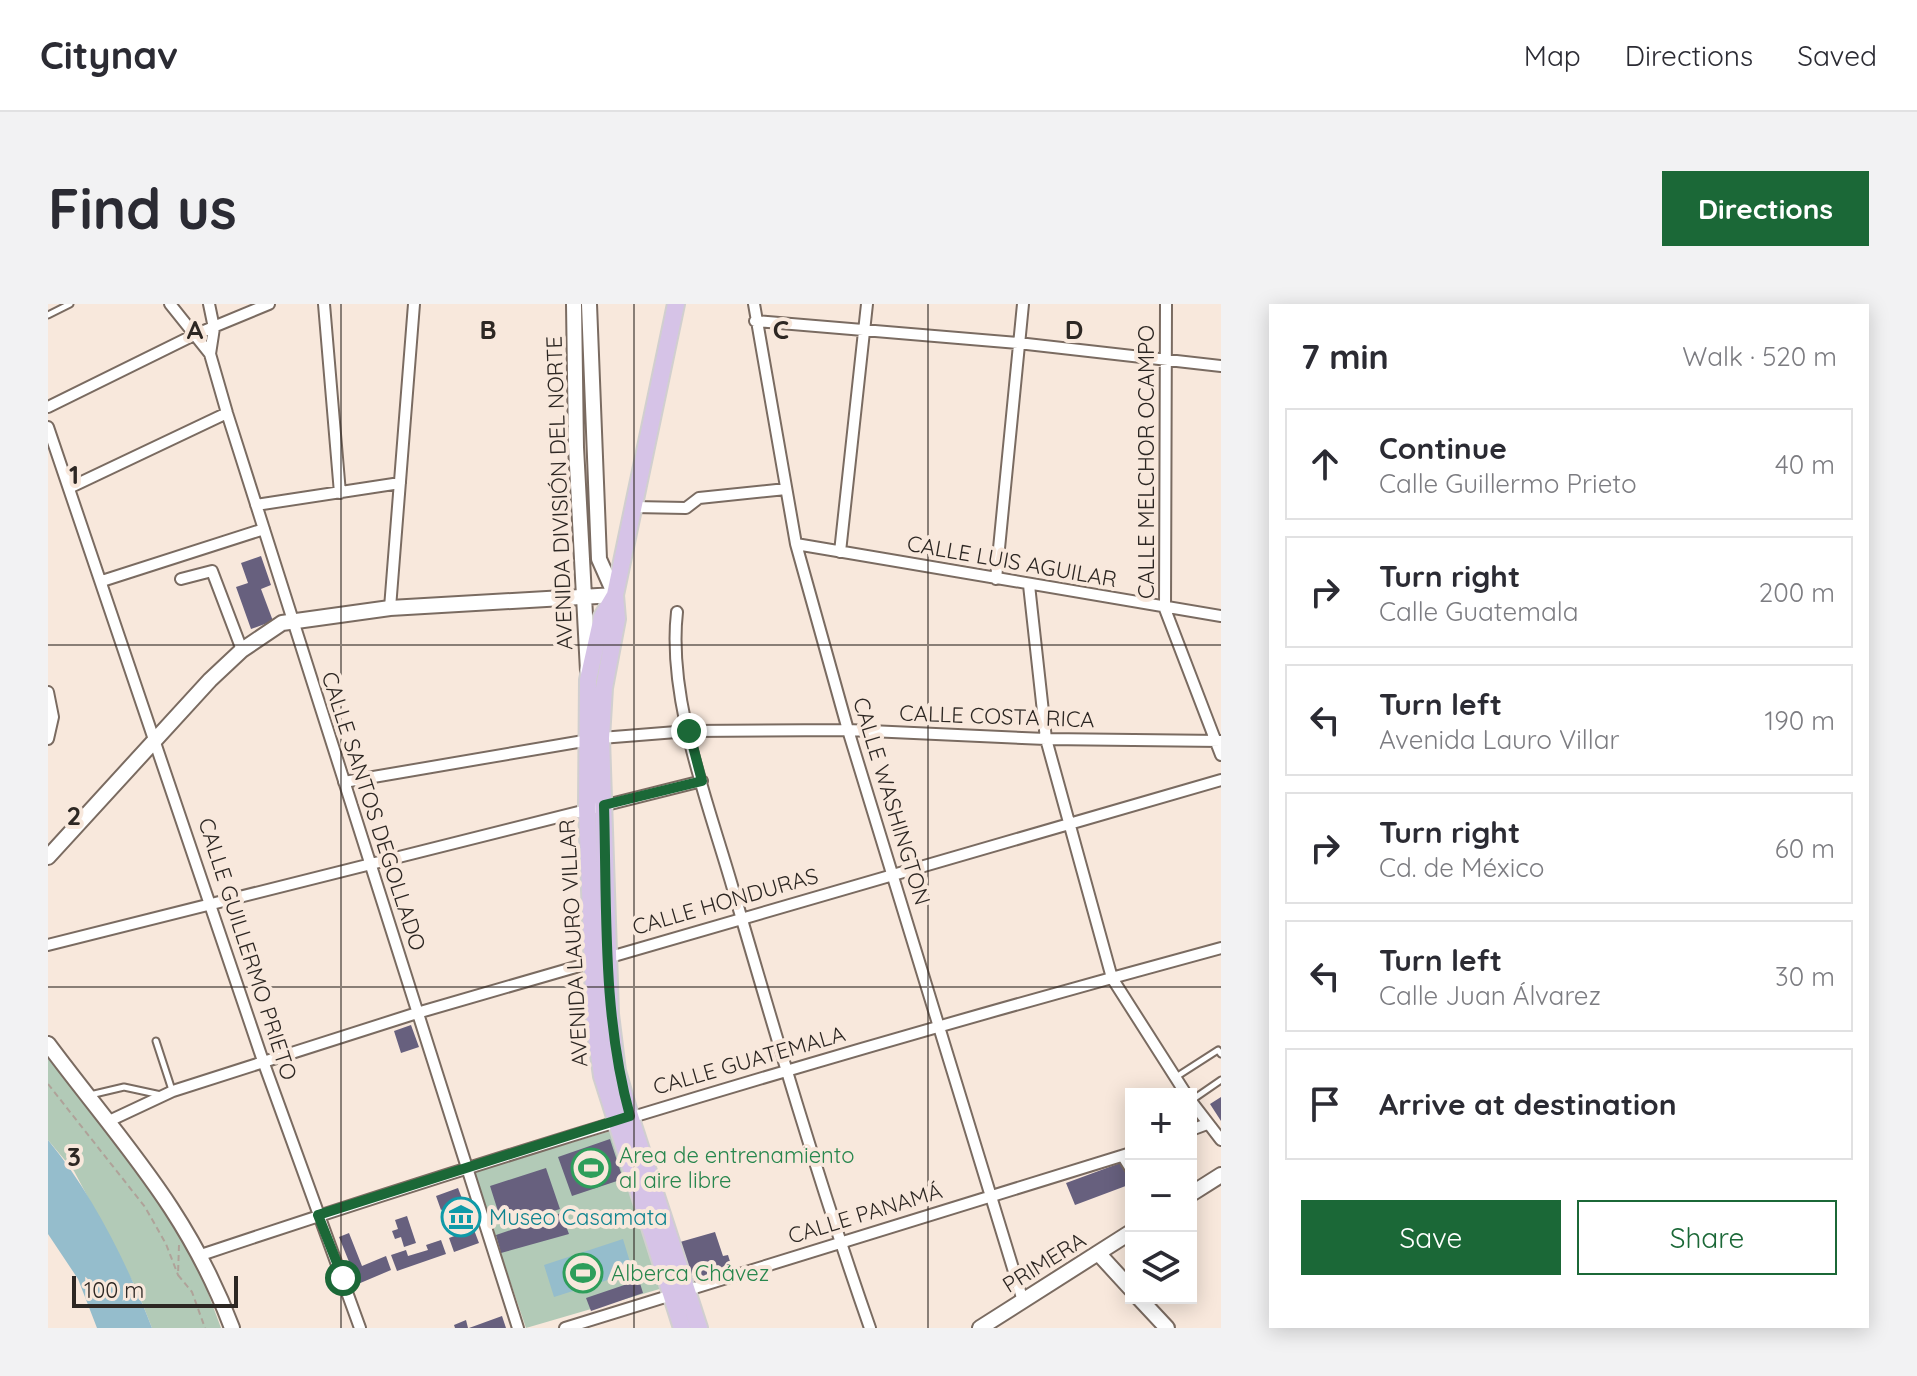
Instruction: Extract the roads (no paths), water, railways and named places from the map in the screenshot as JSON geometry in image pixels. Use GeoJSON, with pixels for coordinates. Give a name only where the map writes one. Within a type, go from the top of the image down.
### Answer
{"type":"FeatureCollection","features":[{"type":"Feature","properties":{"kind":"main road","name":"AVENIDA LAURO VILLAR"},"geometry":{"type":"LineString","coordinates":[[594,740],[617,619],[615,595],[676,304]]}},
{"type":"Feature","properties":{"kind":"main road","name":"AVENIDA LAURO VILLAR"},"geometry":{"type":"LineString","coordinates":[[615,595],[602,617],[588,680],[594,740],[600,958],[596,1039],[602,1076],[623,1119],[679,1292],[699,1328]]}},
{"type":"Feature","properties":{"kind":"main road","name":"AVENIDA LAURO VILLAR"},"geometry":{"type":"LineString","coordinates":[[679,1292],[682,1328]]}},
{"type":"Feature","properties":{"kind":"street"},"geometry":{"type":"LineString","coordinates":[[170,304],[210,354]]}},
{"type":"Feature","properties":{"kind":"street","name":"CALLE SANTOS DEGOLLADO"},"geometry":{"type":"LineString","coordinates":[[209,304],[214,328],[210,354],[227,413],[518,1328]]}},
{"type":"Feature","properties":{"kind":"street"},"geometry":{"type":"LineString","coordinates":[[48,407],[194,335],[269,304]]}},
{"type":"Feature","properties":{"kind":"street"},"geometry":{"type":"LineString","coordinates":[[324,304],[340,493]]}},
{"type":"Feature","properties":{"kind":"street"},"geometry":{"type":"LineString","coordinates":[[390,608],[414,304]]}},
{"type":"Feature","properties":{"kind":"street","name":"AVENIDA DIVISIÓN DEL NORTE"},"geometry":{"type":"LineString","coordinates":[[574,304],[576,447],[588,680]]}},
{"type":"Feature","properties":{"kind":"street","name":"AVENIDA DIVISIÓN DEL NORTE"},"geometry":{"type":"LineString","coordinates":[[589,304],[599,559],[615,595]]}},
{"type":"Feature","properties":{"kind":"street","name":"CALLE WASHINGTON"},"geometry":{"type":"LineString","coordinates":[[754,304],[796,544],[848,730],[1023,1301]]}},
{"type":"Feature","properties":{"kind":"street"},"geometry":{"type":"LineString","coordinates":[[840,552],[867,304]]}},
{"type":"Feature","properties":{"kind":"street"},"geometry":{"type":"LineString","coordinates":[[996,579],[1023,304]]}},
{"type":"Feature","properties":{"kind":"street","name":"CALLE MELCHOR OCAMPO"},"geometry":{"type":"LineString","coordinates":[[1166,304],[1165,609],[1221,755]]}},
{"type":"Feature","properties":{"kind":"street"},"geometry":{"type":"LineString","coordinates":[[755,321],[1018,343],[1221,366]]}},
{"type":"Feature","properties":{"kind":"street"},"geometry":{"type":"LineString","coordinates":[[71,487],[227,413]]}},
{"type":"Feature","properties":{"kind":"street","name":"CALLE GUILLERMO PRIETO"},"geometry":{"type":"LineString","coordinates":[[48,427],[157,738],[263,1061],[360,1328]]}},
{"type":"Feature","properties":{"kind":"street"},"geometry":{"type":"LineString","coordinates":[[576,447],[595,447]]}},
{"type":"Feature","properties":{"kind":"street"},"geometry":{"type":"LineString","coordinates":[[256,505],[400,483]]}},
{"type":"Feature","properties":{"kind":"street"},"geometry":{"type":"LineString","coordinates":[[634,507],[686,508],[699,498],[786,489]]}},
{"type":"Feature","properties":{"kind":"street"},"geometry":{"type":"LineString","coordinates":[[102,581],[264,529]]}},
{"type":"Feature","properties":{"kind":"street","name":"CALLE LUIS AGUILAR"},"geometry":{"type":"LineString","coordinates":[[796,544],[1165,609],[1221,616]]}},
{"type":"Feature","properties":{"kind":"street"},"geometry":{"type":"LineString","coordinates":[[181,579],[212,571],[242,650]]}},
{"type":"Feature","properties":{"kind":"street"},"geometry":{"type":"LineString","coordinates":[[1029,585],[1046,739],[1112,978],[1182,1088]]}},
{"type":"Feature","properties":{"kind":"street"},"geometry":{"type":"LineString","coordinates":[[49,855],[210,680],[242,650],[291,619],[390,608],[615,595]]}},
{"type":"Feature","properties":{"kind":"street"},"geometry":{"type":"LineString","coordinates":[[677,612],[673,644],[702,781],[786,1069],[870,1328]]}},
{"type":"Feature","properties":{"kind":"street"},"geometry":{"type":"LineString","coordinates":[[48,692],[48,739]]}},
{"type":"Feature","properties":{"kind":"street","name":"CALLE COSTA RICA"},"geometry":{"type":"LineString","coordinates":[[344,782],[594,740],[689,731],[848,730],[1046,739],[1218,741]]}},
{"type":"Feature","properties":{"kind":"street","name":"CALLE HONDURAS"},"geometry":{"type":"LineString","coordinates":[[109,1121],[161,1095],[417,1013],[1221,780]]}},
{"type":"Feature","properties":{"kind":"street"},"geometry":{"type":"LineString","coordinates":[[48,945],[702,781]]}},
{"type":"Feature","properties":{"kind":"street","name":"CALLE GUATEMALA"},"geometry":{"type":"LineString","coordinates":[[201,1255],[467,1166],[786,1069],[1221,948]]}},
{"type":"Feature","properties":{"kind":"street"},"geometry":{"type":"LineString","coordinates":[[48,1044],[180,1218],[201,1255],[232,1328]]}},
{"type":"Feature","properties":{"kind":"street"},"geometry":{"type":"LineString","coordinates":[[1197,1110],[1221,1140]]}},
{"type":"Feature","properties":{"kind":"street"},"geometry":{"type":"LineString","coordinates":[[1197,1128],[1207,1124]]}},
{"type":"Feature","properties":{"kind":"street","name":"CALLE PANAMÁ"},"geometry":{"type":"LineString","coordinates":[[565,1328],[1125,1155]]}},
{"type":"Feature","properties":{"kind":"street"},"geometry":{"type":"LineString","coordinates":[[1197,1190],[1221,1175]]}},
{"type":"Feature","properties":{"kind":"street","name":"PRIMERA"},"geometry":{"type":"LineString","coordinates":[[980,1328],[1125,1236]]}},
{"type":"Feature","properties":{"kind":"street"},"geometry":{"type":"LineString","coordinates":[[1098,1253],[1125,1282]]}},
{"type":"Feature","properties":{"kind":"street"},"geometry":{"type":"LineString","coordinates":[[1145,1304],[1167,1328]]}},
{"type":"Feature","properties":{"kind":"lane"},"geometry":{"type":"LineString","coordinates":[[48,315],[70,304]]}},
{"type":"Feature","properties":{"kind":"lane"},"geometry":{"type":"LineString","coordinates":[[156,1041],[173,1091]]}},
{"type":"Feature","properties":{"kind":"lane"},"geometry":{"type":"LineString","coordinates":[[1175,1078],[1218,1050],[1221,1054]]}},
{"type":"Feature","properties":{"kind":"lane"},"geometry":{"type":"LineString","coordinates":[[1197,1097],[1221,1080]]}},
{"type":"Feature","properties":{"kind":"lane"},"geometry":{"type":"LineString","coordinates":[[89,1095],[124,1087],[161,1095]]}},
{"type":"Feature","properties":{"kind":"water"},"geometry":{"type":"Polygon","coordinates":[[[48,1140],[107,1230],[152,1328],[97,1328],[78,1279],[48,1234],[48,1140]]]}},
{"type":"Feature","properties":{"kind":"water"},"geometry":{"type":"Polygon","coordinates":[[[623,1239],[633,1272],[554,1297],[544,1265],[623,1239]]]}},
{"type":"Feature","properties":{"kind":"place","name":"Area de entrenamiento al aire libre"},"geometry":{"type":"Point","coordinates":[591,1168]}},
{"type":"Feature","properties":{"kind":"place","name":"Museo Casamata"},"geometry":{"type":"Point","coordinates":[461,1217]}},
{"type":"Feature","properties":{"kind":"place","name":"Alberca Chávez"},"geometry":{"type":"Point","coordinates":[583,1273]}}]}
